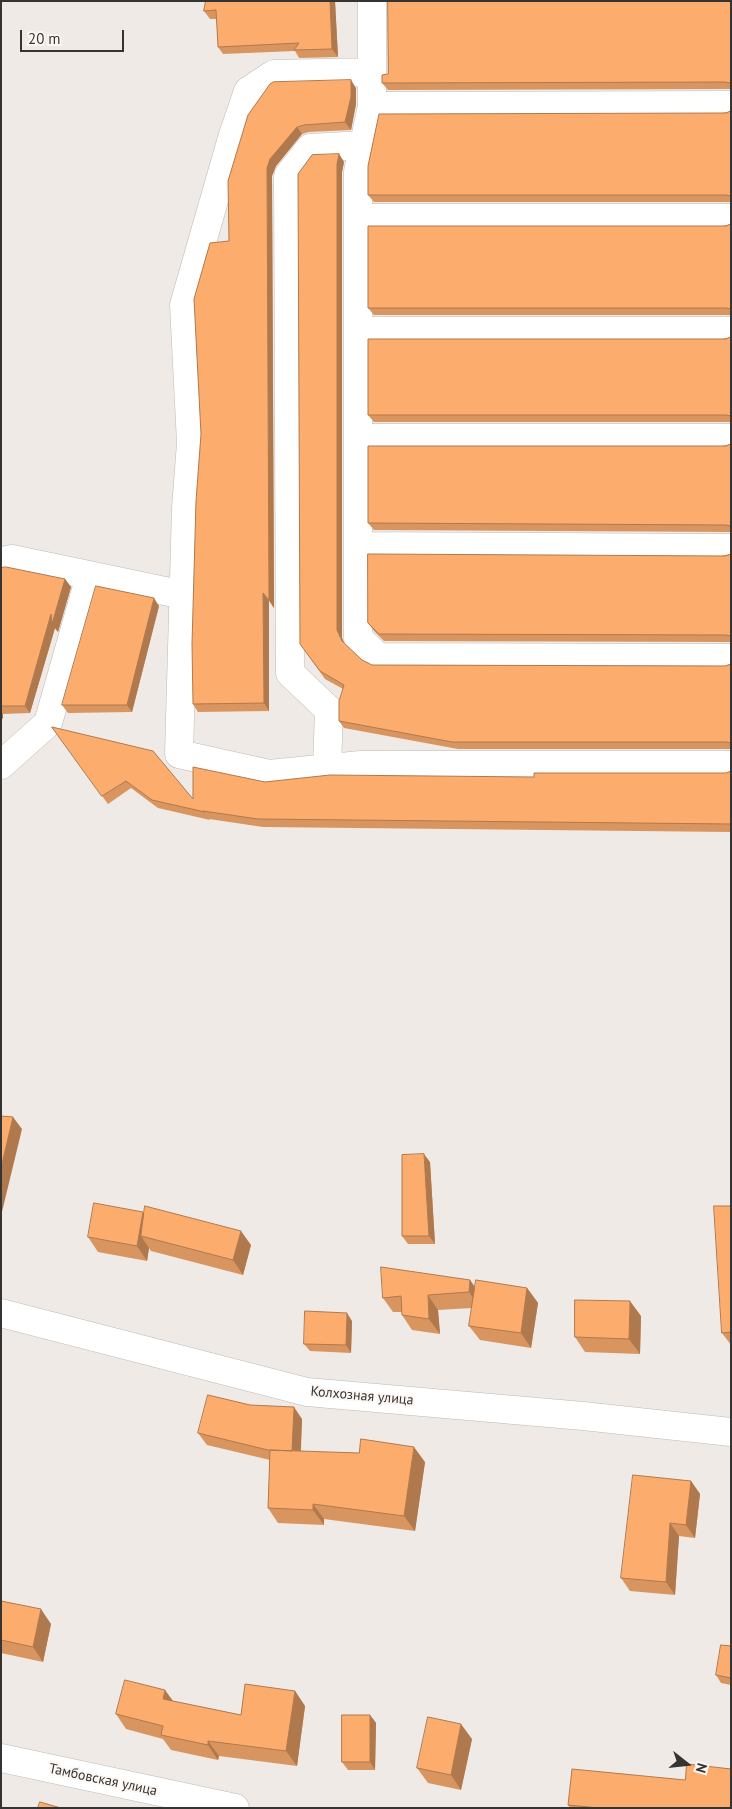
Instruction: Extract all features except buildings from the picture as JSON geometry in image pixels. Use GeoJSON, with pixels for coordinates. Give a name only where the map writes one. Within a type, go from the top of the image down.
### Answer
{"type":"FeatureCollection","features":[{"type":"Feature","properties":{"kind":"street"},"geometry":{"type":"LineString","coordinates":[[372,1],[372,106],[358,172],[358,638],[378,657],[731,658]]}},
{"type":"Feature","properties":{"kind":"street"},"geometry":{"type":"LineString","coordinates":[[372,72],[274,74],[248,91],[232,138],[184,305],[191,443],[186,508],[179,754],[269,774],[361,765],[731,766]]}},
{"type":"Feature","properties":{"kind":"street"},"geometry":{"type":"LineString","coordinates":[[372,106],[731,105]]}},
{"type":"Feature","properties":{"kind":"street"},"geometry":{"type":"LineString","coordinates":[[327,768],[329,710],[290,673],[288,176],[310,148],[364,145]]}},
{"type":"Feature","properties":{"kind":"street"},"geometry":{"type":"LineString","coordinates":[[358,218],[731,218]]}},
{"type":"Feature","properties":{"kind":"street"},"geometry":{"type":"LineString","coordinates":[[358,331],[731,331]]}},
{"type":"Feature","properties":{"kind":"street"},"geometry":{"type":"LineString","coordinates":[[358,438],[731,438]]}},
{"type":"Feature","properties":{"kind":"street"},"geometry":{"type":"LineString","coordinates":[[358,546],[731,548]]}},
{"type":"Feature","properties":{"kind":"street"},"geometry":{"type":"LineString","coordinates":[[1,560],[12,559],[184,596]]}},
{"type":"Feature","properties":{"kind":"street"},"geometry":{"type":"LineString","coordinates":[[1,765],[48,723],[90,576]]}},
{"type":"Feature","properties":{"kind":"street","name":"Колхозная улица"},"geometry":{"type":"LineString","coordinates":[[1,1313],[307,1392],[583,1416],[731,1432]]}},
{"type":"Feature","properties":{"kind":"street","name":"Тамбовская улица"},"geometry":{"type":"LineString","coordinates":[[1,1758],[235,1808]]}}]}
